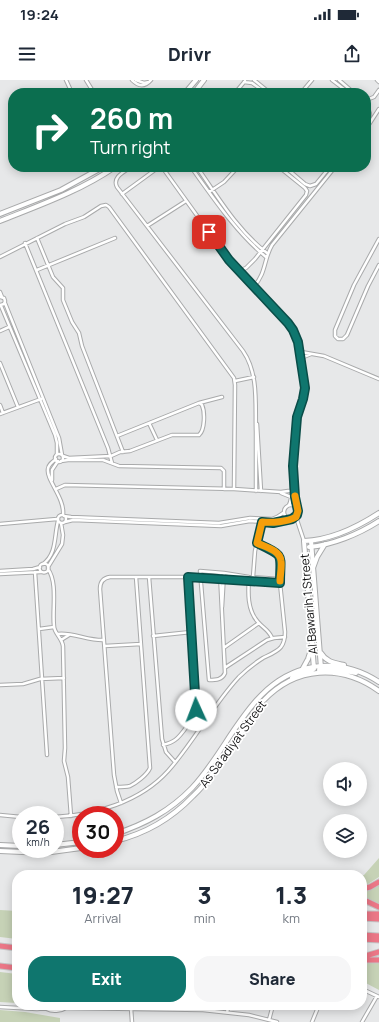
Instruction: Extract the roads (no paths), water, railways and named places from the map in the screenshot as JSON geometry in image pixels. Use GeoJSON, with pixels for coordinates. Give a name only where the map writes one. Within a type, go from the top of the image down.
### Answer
{"type":"FeatureCollection","features":[{"type":"Feature","properties":{"kind":"highway"},"geometry":{"type":"LineString","coordinates":[[367,888],[379,882]]}},
{"type":"Feature","properties":{"kind":"highway"},"geometry":{"type":"LineString","coordinates":[[367,901],[379,906]]}},
{"type":"Feature","properties":{"kind":"highway"},"geometry":{"type":"LineString","coordinates":[[367,914],[379,914]]}},
{"type":"Feature","properties":{"kind":"highway"},"geometry":{"type":"LineString","coordinates":[[367,918],[379,919]]}},
{"type":"Feature","properties":{"kind":"highway"},"geometry":{"type":"LineString","coordinates":[[367,935],[379,936]]}},
{"type":"Feature","properties":{"kind":"highway"},"geometry":{"type":"LineString","coordinates":[[367,939],[379,940]]}},
{"type":"Feature","properties":{"kind":"highway"},"geometry":{"type":"LineString","coordinates":[[0,946],[12,947]]}},
{"type":"Feature","properties":{"kind":"highway"},"geometry":{"type":"LineString","coordinates":[[367,956],[379,952]]}},
{"type":"Feature","properties":{"kind":"highway"},"geometry":{"type":"LineString","coordinates":[[367,960],[379,960]]}},
{"type":"Feature","properties":{"kind":"highway"},"geometry":{"type":"LineString","coordinates":[[0,966],[12,967]]}},
{"type":"Feature","properties":{"kind":"street"},"geometry":{"type":"LineString","coordinates":[[132,80],[136,84],[142,86],[151,80]]}},
{"type":"Feature","properties":{"kind":"street"},"geometry":{"type":"LineString","coordinates":[[136,80],[144,83],[151,80]]}},
{"type":"Feature","properties":{"kind":"street"},"geometry":{"type":"LineString","coordinates":[[189,88],[196,80]]}},
{"type":"Feature","properties":{"kind":"street"},"geometry":{"type":"LineString","coordinates":[[198,88],[204,80]]}},
{"type":"Feature","properties":{"kind":"street"},"geometry":{"type":"LineString","coordinates":[[254,80],[264,88]]}},
{"type":"Feature","properties":{"kind":"street"},"geometry":{"type":"LineString","coordinates":[[305,88],[312,80]]}},
{"type":"Feature","properties":{"kind":"street"},"geometry":{"type":"LineString","coordinates":[[332,80],[342,88]]}},
{"type":"Feature","properties":{"kind":"street"},"geometry":{"type":"LineString","coordinates":[[339,80],[348,88]]}},
{"type":"Feature","properties":{"kind":"street"},"geometry":{"type":"LineString","coordinates":[[245,81],[252,83],[259,88]]}},
{"type":"Feature","properties":{"kind":"street"},"geometry":{"type":"LineString","coordinates":[[371,98],[374,97],[379,90]]}},
{"type":"Feature","properties":{"kind":"street"},"geometry":{"type":"LineString","coordinates":[[371,121],[379,109]]}},
{"type":"Feature","properties":{"kind":"street"},"geometry":{"type":"LineString","coordinates":[[0,214],[61,190],[94,172]]}},
{"type":"Feature","properties":{"kind":"street"},"geometry":{"type":"LineString","coordinates":[[0,221],[82,187],[107,172]]}},
{"type":"Feature","properties":{"kind":"street"},"geometry":{"type":"LineString","coordinates":[[125,172],[116,180],[115,184],[243,352],[250,364],[254,377],[261,491]]}},
{"type":"Feature","properties":{"kind":"street"},"geometry":{"type":"LineString","coordinates":[[122,194],[152,172]]}},
{"type":"Feature","properties":{"kind":"street"},"geometry":{"type":"LineString","coordinates":[[166,172],[229,260],[290,326],[297,338],[301,352],[304,392],[297,417],[293,466],[293,490],[298,509],[296,517],[304,541],[329,537],[343,532],[379,513]]}},
{"type":"Feature","properties":{"kind":"street"},"geometry":{"type":"LineString","coordinates":[[195,172],[242,235],[266,257]]}},
{"type":"Feature","properties":{"kind":"street"},"geometry":{"type":"LineString","coordinates":[[200,172],[249,238],[267,253]]}},
{"type":"Feature","properties":{"kind":"street"},"geometry":{"type":"LineString","coordinates":[[209,192],[224,182],[233,172]]}},
{"type":"Feature","properties":{"kind":"street"},"geometry":{"type":"LineString","coordinates":[[240,271],[247,267],[262,250],[307,193],[305,188],[285,172]]}},
{"type":"Feature","properties":{"kind":"street"},"geometry":{"type":"LineString","coordinates":[[290,172],[304,184],[310,186],[316,184],[326,172]]}},
{"type":"Feature","properties":{"kind":"street"},"geometry":{"type":"LineString","coordinates":[[254,286],[263,273],[267,253],[331,172]]}},
{"type":"Feature","properties":{"kind":"street"},"geometry":{"type":"LineString","coordinates":[[147,226],[186,201]]}},
{"type":"Feature","properties":{"kind":"street"},"geometry":{"type":"LineString","coordinates":[[0,256],[25,243],[84,217],[101,206],[106,205],[109,207],[231,374],[234,381],[234,489]]}},
{"type":"Feature","properties":{"kind":"street"},"geometry":{"type":"LineString","coordinates":[[37,238],[55,279],[63,288],[63,300],[72,322],[80,333],[82,346],[124,452]]}},
{"type":"Feature","properties":{"kind":"street"},"geometry":{"type":"LineString","coordinates":[[37,270],[115,238]]}},
{"type":"Feature","properties":{"kind":"street"},"geometry":{"type":"LineString","coordinates":[[379,239],[354,286],[334,330],[334,334],[338,339],[343,339],[347,335],[368,286],[379,265]]}},
{"type":"Feature","properties":{"kind":"street"},"geometry":{"type":"LineString","coordinates":[[25,243],[111,456],[112,463]]}},
{"type":"Feature","properties":{"kind":"street"},"geometry":{"type":"LineString","coordinates":[[0,292],[1,297],[5,300],[4,303],[56,439],[58,454],[55,456],[58,461]]}},
{"type":"Feature","properties":{"kind":"street"},"geometry":{"type":"LineString","coordinates":[[4,303],[0,305],[60,441],[63,459],[58,461],[51,473],[63,505],[64,515],[66,518],[60,521]]}},
{"type":"Feature","properties":{"kind":"street"},"geometry":{"type":"LineString","coordinates":[[0,331],[10,327]]}},
{"type":"Feature","properties":{"kind":"street"},"geometry":{"type":"LineString","coordinates":[[301,352],[327,357],[379,378]]}},
{"type":"Feature","properties":{"kind":"street"},"geometry":{"type":"LineString","coordinates":[[301,358],[311,354]]}},
{"type":"Feature","properties":{"kind":"street"},"geometry":{"type":"LineString","coordinates":[[0,363],[18,408]]}},
{"type":"Feature","properties":{"kind":"street"},"geometry":{"type":"LineString","coordinates":[[234,381],[254,377]]}},
{"type":"Feature","properties":{"kind":"street"},"geometry":{"type":"LineString","coordinates":[[117,436],[198,403],[222,397]]}},
{"type":"Feature","properties":{"kind":"street"},"geometry":{"type":"LineString","coordinates":[[0,405],[2,414],[41,399]]}},
{"type":"Feature","properties":{"kind":"street"},"geometry":{"type":"LineString","coordinates":[[58,454],[69,458],[111,456],[172,436],[197,435],[203,430],[203,408],[202,405],[198,403]]}},
{"type":"Feature","properties":{"kind":"street"},"geometry":{"type":"LineString","coordinates":[[150,423],[157,440]]}},
{"type":"Feature","properties":{"kind":"street"},"geometry":{"type":"LineString","coordinates":[[256,491],[257,440]]}},
{"type":"Feature","properties":{"kind":"street"},"geometry":{"type":"LineString","coordinates":[[58,461],[103,460],[119,466],[221,468],[224,471],[224,489]]}},
{"type":"Feature","properties":{"kind":"street"},"geometry":{"type":"LineString","coordinates":[[56,489],[65,485],[234,489],[281,492],[293,490]]}},
{"type":"Feature","properties":{"kind":"street"},"geometry":{"type":"LineString","coordinates":[[1,573],[46,572],[61,547],[63,538],[59,516],[64,515],[71,517],[232,525],[274,518],[283,513],[284,509],[289,505],[293,490]]}},
{"type":"Feature","properties":{"kind":"street"},"geometry":{"type":"LineString","coordinates":[[281,492],[291,497],[295,497]]}},
{"type":"Feature","properties":{"kind":"street"},"geometry":{"type":"LineString","coordinates":[[289,505],[295,506],[298,509]]}},
{"type":"Feature","properties":{"kind":"street"},"geometry":{"type":"LineString","coordinates":[[283,513],[288,519]]}},
{"type":"Feature","properties":{"kind":"street"},"geometry":{"type":"LineString","coordinates":[[262,520],[277,523],[296,517]]}},
{"type":"Feature","properties":{"kind":"street"},"geometry":{"type":"LineString","coordinates":[[0,524],[73,520],[143,521]]}},
{"type":"Feature","properties":{"kind":"street"},"geometry":{"type":"LineString","coordinates":[[262,520],[249,581],[250,605],[254,618],[268,630],[272,638]]}},
{"type":"Feature","properties":{"kind":"street"},"geometry":{"type":"LineString","coordinates":[[1,573],[32,569],[40,566],[49,559],[54,549],[60,521]]}},
{"type":"Feature","properties":{"kind":"street"},"geometry":{"type":"LineString","coordinates":[[304,547],[324,544],[356,533],[379,521]]}},
{"type":"Feature","properties":{"kind":"street","name":"Al Bawarih 1 Street"},"geometry":{"type":"LineString","coordinates":[[304,541],[314,670]]}},
{"type":"Feature","properties":{"kind":"street","name":"Al Bawarih 1 Street"},"geometry":{"type":"LineString","coordinates":[[310,541],[321,669]]}},
{"type":"Feature","properties":{"kind":"street"},"geometry":{"type":"LineString","coordinates":[[64,816],[91,812],[121,803],[152,786],[175,762],[232,685],[252,665],[280,649],[285,637],[280,583],[281,562],[279,555],[274,551],[257,543]]}},
{"type":"Feature","properties":{"kind":"street"},"geometry":{"type":"LineString","coordinates":[[313,571],[317,557],[324,544]]}},
{"type":"Feature","properties":{"kind":"street"},"geometry":{"type":"LineString","coordinates":[[43,564],[48,568],[52,578],[54,627],[61,640],[63,649],[64,761],[68,777],[71,816]]}},
{"type":"Feature","properties":{"kind":"street"},"geometry":{"type":"LineString","coordinates":[[40,566],[39,570],[41,572]]}},
{"type":"Feature","properties":{"kind":"street"},"geometry":{"type":"LineString","coordinates":[[220,573],[222,578],[225,667],[224,674],[221,678],[209,680],[200,571],[224,573],[251,577],[280,579]]}},
{"type":"Feature","properties":{"kind":"street"},"geometry":{"type":"LineString","coordinates":[[35,572],[47,755]]}},
{"type":"Feature","properties":{"kind":"street"},"geometry":{"type":"LineString","coordinates":[[222,578],[224,573]]}},
{"type":"Feature","properties":{"kind":"street"},"geometry":{"type":"LineString","coordinates":[[121,803],[116,787],[104,640],[101,583],[103,580],[108,577],[201,577],[280,583]]}},
{"type":"Feature","properties":{"kind":"street"},"geometry":{"type":"LineString","coordinates":[[116,787],[125,787],[132,784],[147,773],[150,768],[136,577]]}},
{"type":"Feature","properties":{"kind":"street"},"geometry":{"type":"LineString","coordinates":[[149,577],[163,745],[166,752],[175,762]]}},
{"type":"Feature","properties":{"kind":"street"},"geometry":{"type":"LineString","coordinates":[[163,745],[171,743],[178,737],[196,710],[188,577]]}},
{"type":"Feature","properties":{"kind":"street"},"geometry":{"type":"LineString","coordinates":[[224,647],[259,623]]}},
{"type":"Feature","properties":{"kind":"street"},"geometry":{"type":"LineString","coordinates":[[39,629],[54,627]]}},
{"type":"Feature","properties":{"kind":"street"},"geometry":{"type":"LineString","coordinates":[[153,636],[191,632]]}},
{"type":"Feature","properties":{"kind":"street"},"geometry":{"type":"LineString","coordinates":[[58,634],[92,640],[104,640]]}},
{"type":"Feature","properties":{"kind":"street"},"geometry":{"type":"LineString","coordinates":[[61,640],[69,635]]}},
{"type":"Feature","properties":{"kind":"street"},"geometry":{"type":"LineString","coordinates":[[225,667],[272,638],[285,637]]}},
{"type":"Feature","properties":{"kind":"street"},"geometry":{"type":"LineString","coordinates":[[105,646],[141,644]]}},
{"type":"Feature","properties":{"kind":"street"},"geometry":{"type":"LineString","coordinates":[[302,670],[312,647]]}},
{"type":"Feature","properties":{"kind":"street"},"geometry":{"type":"LineString","coordinates":[[320,648],[323,656],[328,661],[358,669],[368,675]]}},
{"type":"Feature","properties":{"kind":"street","name":"As Sa'adiyat Street"},"geometry":{"type":"LineString","coordinates":[[124,830],[152,819],[178,801],[198,780],[256,700],[277,681],[302,670],[341,667],[368,675],[379,682]]}},
{"type":"Feature","properties":{"kind":"street","name":"As Sa'adiyat Street"},"geometry":{"type":"LineString","coordinates":[[321,669],[349,676],[364,682],[379,691]]}},
{"type":"Feature","properties":{"kind":"street","name":"As Sa'adiyat Street"},"geometry":{"type":"LineString","coordinates":[[124,839],[155,825],[182,807],[207,781],[263,701],[275,690],[297,675],[314,670]]}},
{"type":"Feature","properties":{"kind":"street"},"geometry":{"type":"LineString","coordinates":[[0,685],[25,683],[42,679],[64,678]]}},
{"type":"Feature","properties":{"kind":"street"},"geometry":{"type":"LineString","coordinates":[[0,815],[12,816]]}},
{"type":"Feature","properties":{"kind":"street"},"geometry":{"type":"LineString","coordinates":[[0,845],[12,846]]}},
{"type":"Feature","properties":{"kind":"street"},"geometry":{"type":"LineString","coordinates":[[0,851],[44,853],[72,849]]}},
{"type":"Feature","properties":{"kind":"street"},"geometry":{"type":"LineString","coordinates":[[362,1022],[378,997],[367,992]]}},
{"type":"Feature","properties":{"kind":"street"},"geometry":{"type":"LineString","coordinates":[[0,1007],[12,1008]]}},
{"type":"Feature","properties":{"kind":"street"},"geometry":{"type":"LineString","coordinates":[[131,1010],[132,1022]]}},
{"type":"Feature","properties":{"kind":"street"},"geometry":{"type":"LineString","coordinates":[[203,1010],[249,1015],[277,1022]]}},
{"type":"Feature","properties":{"kind":"street"},"geometry":{"type":"LineString","coordinates":[[269,1020],[272,1010]]}},
{"type":"Feature","properties":{"kind":"street"},"geometry":{"type":"LineString","coordinates":[[312,1022],[317,1010]]}}]}
